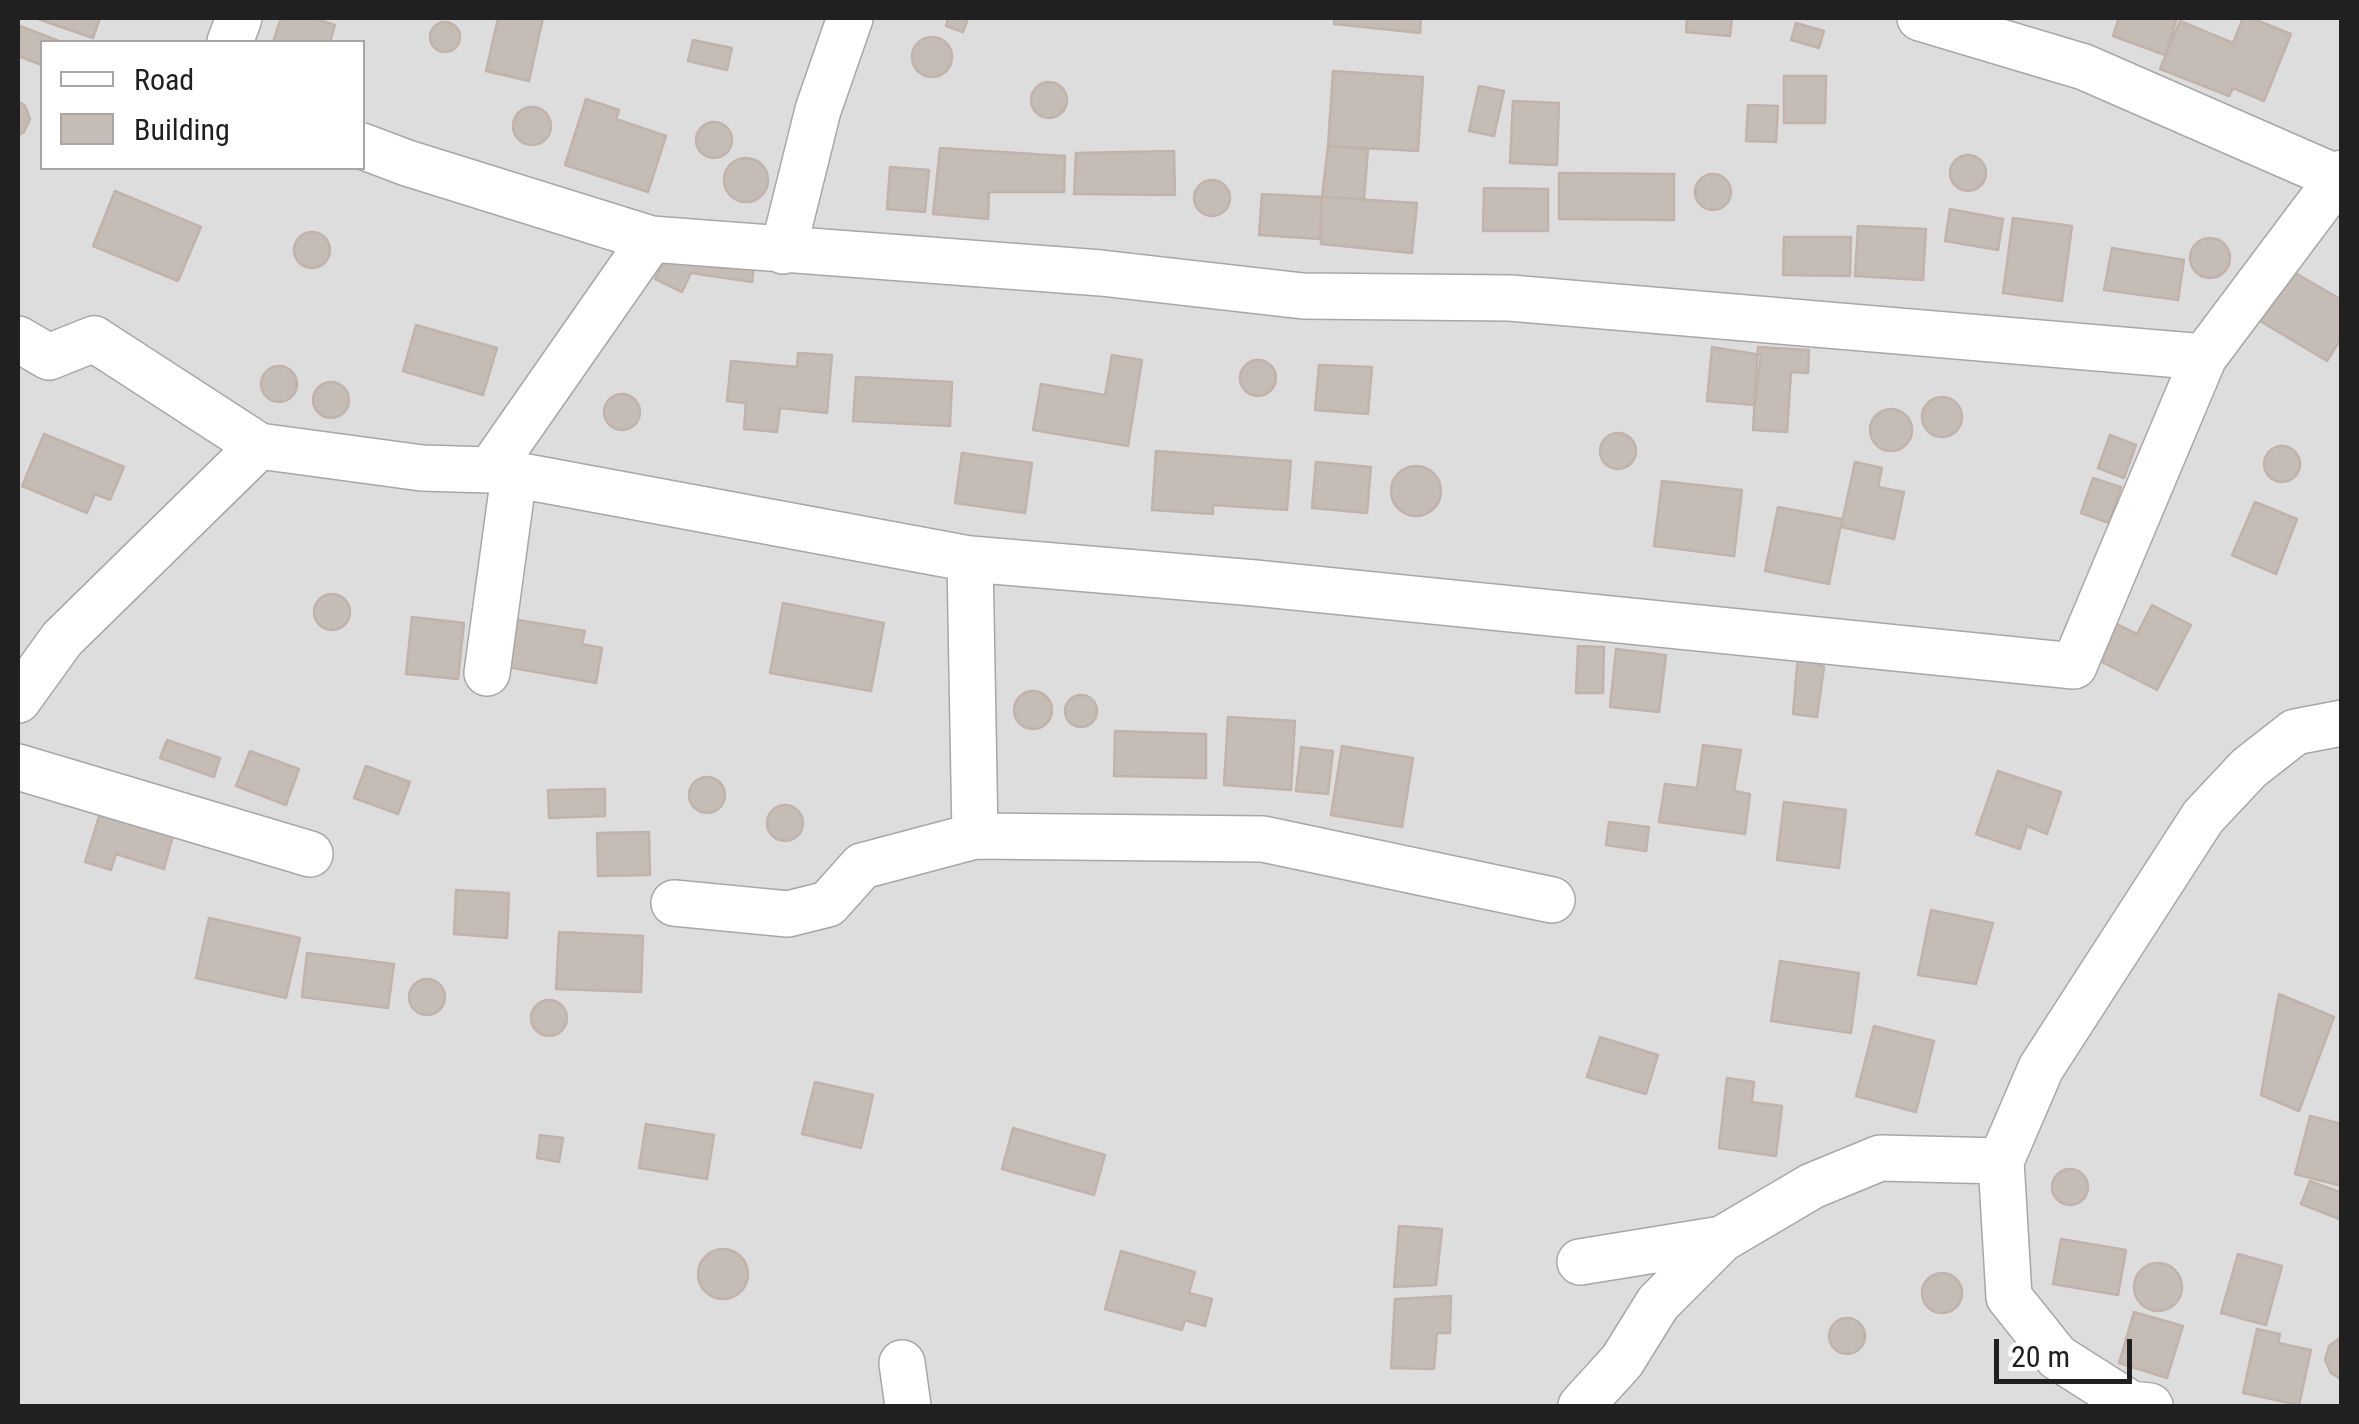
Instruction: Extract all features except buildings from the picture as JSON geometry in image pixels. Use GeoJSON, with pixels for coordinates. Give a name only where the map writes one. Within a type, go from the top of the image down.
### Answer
{"type":"FeatureCollection","features":[{"type":"Feature","properties":{"kind":"street"},"geometry":{"type":"LineString","coordinates":[[783,251],[818,110],[850,18]]}},
{"type":"Feature","properties":{"kind":"street"},"geometry":{"type":"LineString","coordinates":[[18,339],[49,357],[94,339],[259,446],[422,468],[502,473],[970,559],[1294,587],[2074,666],[2204,357],[2340,175],[2084,67],[1920,18]]}},
{"type":"Feature","properties":{"kind":"street"},"geometry":{"type":"LineString","coordinates":[[365,147],[652,239],[1101,274],[1303,296],[1510,298],[2204,357]]}},
{"type":"Feature","properties":{"kind":"street"},"geometry":{"type":"LineString","coordinates":[[487,673],[502,473],[652,239]]}},
{"type":"Feature","properties":{"kind":"street"},"geometry":{"type":"LineString","coordinates":[[18,700],[62,639],[259,446]]}},
{"type":"Feature","properties":{"kind":"street"},"geometry":{"type":"LineString","coordinates":[[970,559],[974,836]]}},
{"type":"Feature","properties":{"kind":"street"},"geometry":{"type":"LineString","coordinates":[[2150,1406],[2131,1404],[2057,1357],[2009,1297],[2001,1162],[2041,1068],[2203,817],[2249,768],[2295,732],[2342,723]]}},
{"type":"Feature","properties":{"kind":"street"},"geometry":{"type":"LineString","coordinates":[[18,767],[310,854]]}},
{"type":"Feature","properties":{"kind":"street"},"geometry":{"type":"LineString","coordinates":[[674,902],[788,914],[828,904],[862,866],[974,836],[1263,840],[1552,900]]}},
{"type":"Feature","properties":{"kind":"street"},"geometry":{"type":"LineString","coordinates":[[1581,1406],[1622,1362],[1658,1303],[1722,1240],[1812,1186],[1880,1158],[2001,1162]]}},
{"type":"Feature","properties":{"kind":"street"},"geometry":{"type":"LineString","coordinates":[[1580,1262],[1722,1240]]}},
{"type":"Feature","properties":{"kind":"street"},"geometry":{"type":"LineString","coordinates":[[902,1362],[908,1406]]}},
{"type":"Feature","properties":{"kind":"shaded area"},"geometry":{"type":"Polygon","coordinates":[[[18,18],[2341,18],[2341,1406],[18,1406],[18,18]]]}}]}
